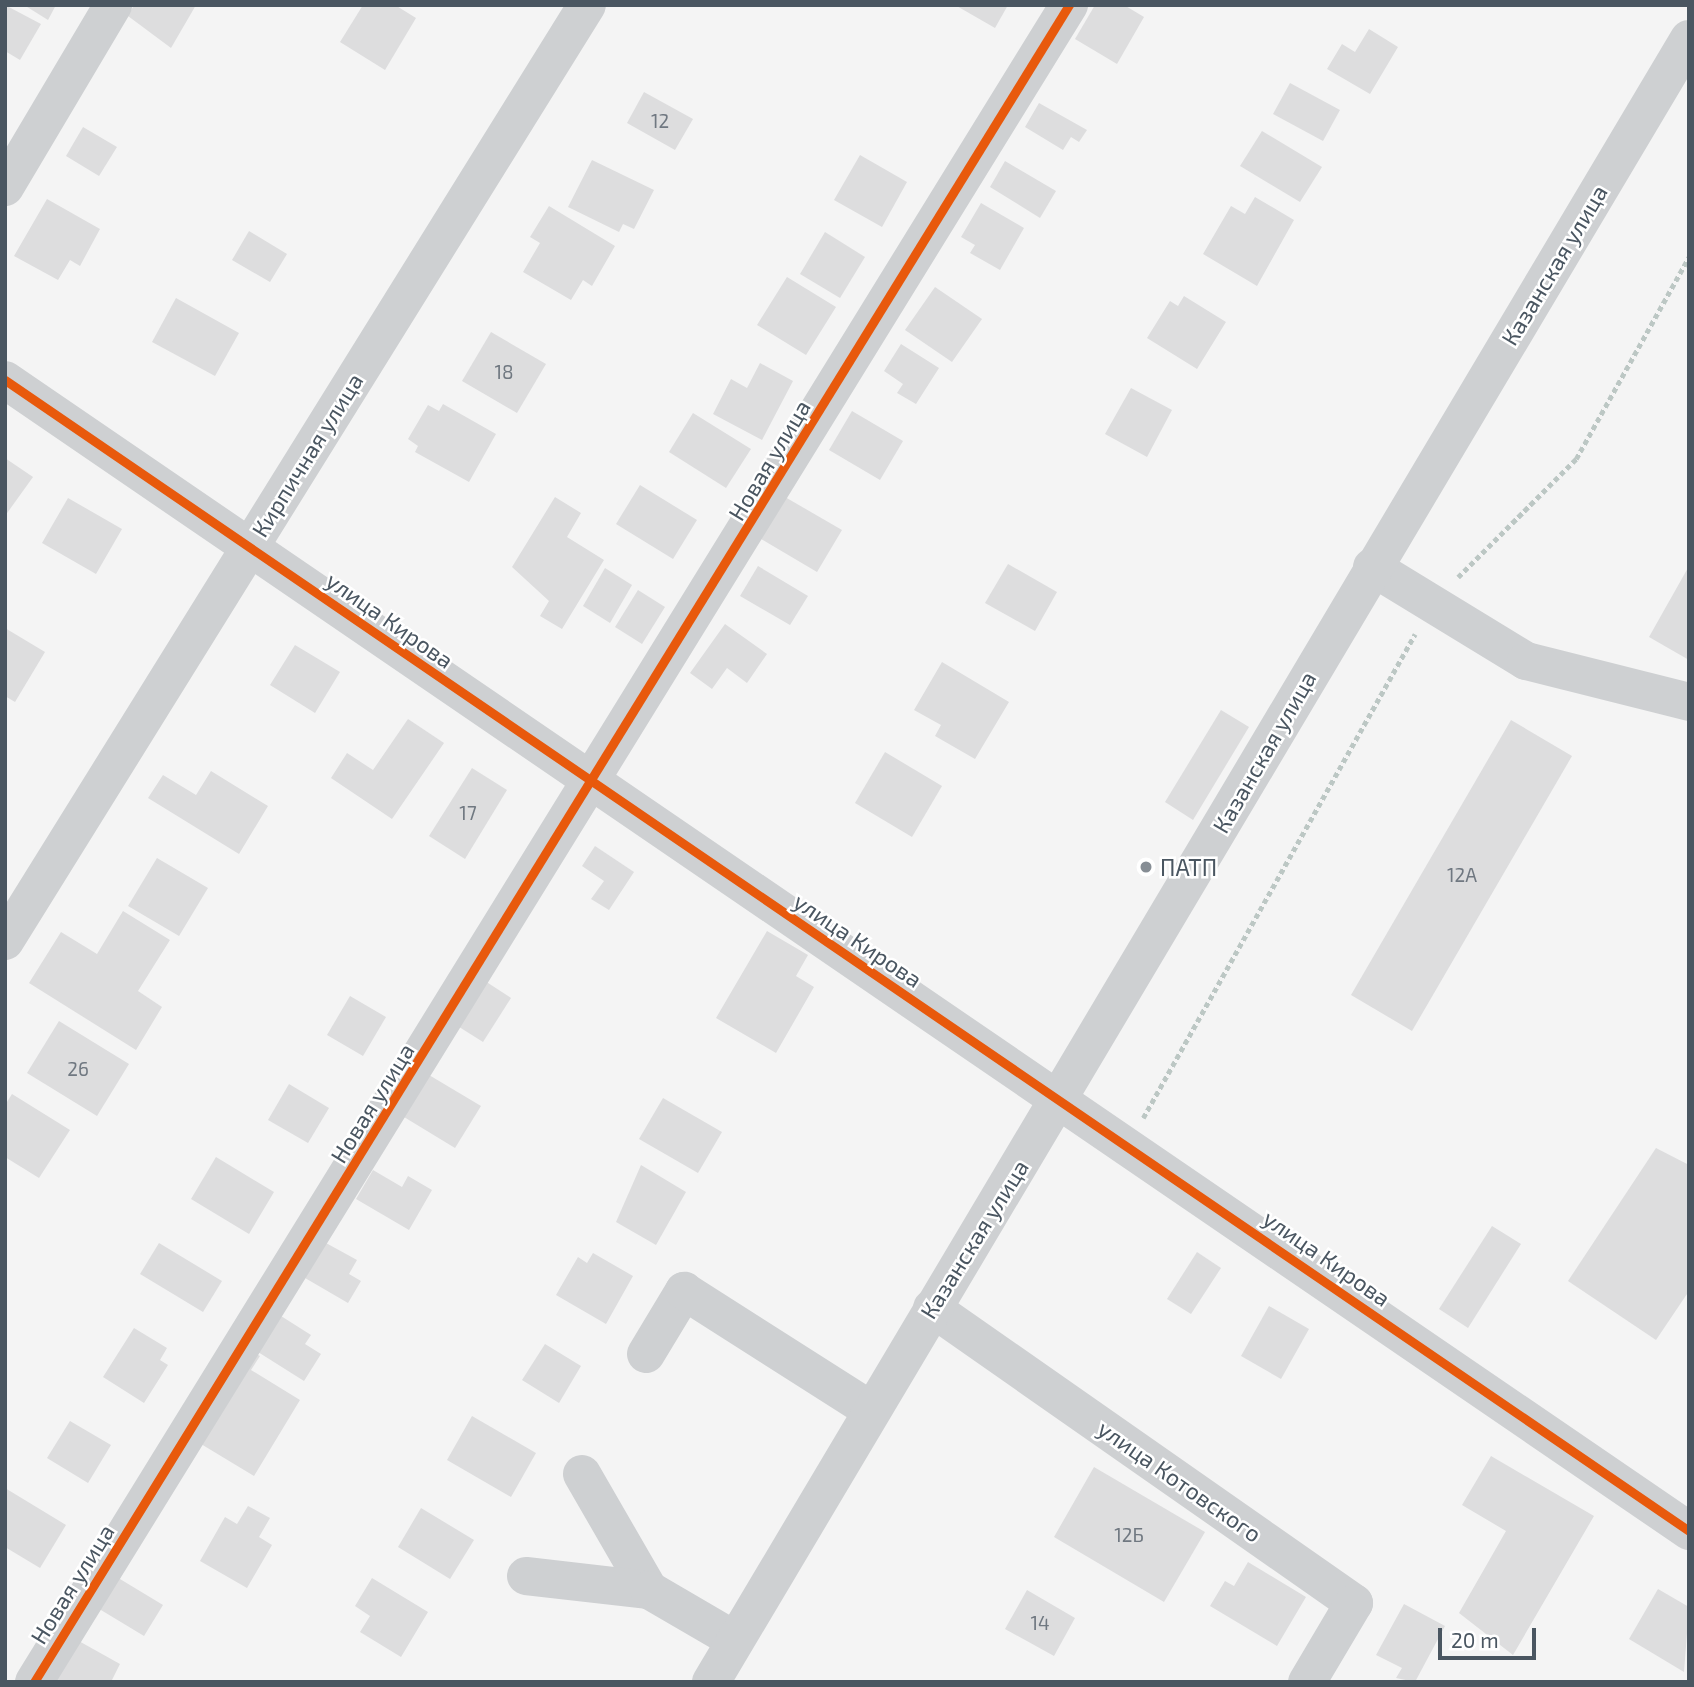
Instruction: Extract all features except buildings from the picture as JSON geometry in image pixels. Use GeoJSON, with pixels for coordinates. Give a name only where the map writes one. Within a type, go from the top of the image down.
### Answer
{"type":"FeatureCollection","features":[{"type":"Feature","properties":{"kind":"street"},"geometry":{"type":"LineString","coordinates":[[5,187],[114,5]]}},
{"type":"Feature","properties":{"kind":"street","name":"Кирпичная улица"},"geometry":{"type":"LineString","coordinates":[[5,941],[587,5]]}},
{"type":"Feature","properties":{"kind":"street","name":"Новая улица"},"geometry":{"type":"LineString","coordinates":[[34,1682],[593,785],[1069,5]]}},
{"type":"Feature","properties":{"kind":"street","name":"Казанская улица"},"geometry":{"type":"LineString","coordinates":[[711,1682],[871,1409],[1061,1099],[1373,567],[1678,82],[1689,38]]}},
{"type":"Feature","properties":{"kind":"street","name":"улица Кирова"},"geometry":{"type":"LineString","coordinates":[[5,380],[593,785],[1061,1099],[1689,1531]]}},
{"type":"Feature","properties":{"kind":"street"},"geometry":{"type":"LineString","coordinates":[[1373,567],[1526,661],[1689,702]]}},
{"type":"Feature","properties":{"kind":"street"},"geometry":{"type":"LineString","coordinates":[[646,1354],[684,1291],[871,1409]]}},
{"type":"Feature","properties":{"kind":"street","name":"улица Котовского"},"geometry":{"type":"LineString","coordinates":[[932,1308],[1354,1603],[1307,1682]]}},
{"type":"Feature","properties":{"kind":"street"},"geometry":{"type":"LineString","coordinates":[[582,1474],[649,1590]]}},
{"type":"Feature","properties":{"kind":"street"},"geometry":{"type":"LineString","coordinates":[[526,1576],[649,1590],[735,1640]]}},
{"type":"Feature","properties":{"kind":"path"},"geometry":{"type":"LineString","coordinates":[[1128,1145],[1433,602],[1576,459],[1689,257]]}},
{"type":"Feature","properties":{"kind":"cycle path"},"geometry":{"type":"LineString","coordinates":[[34,1682],[1069,5]]}},
{"type":"Feature","properties":{"kind":"cycle path"},"geometry":{"type":"LineString","coordinates":[[5,380],[1689,1531]]}},
{"type":"Feature","properties":{"kind":"place","name":"ПАТП"},"geometry":{"type":"Point","coordinates":[1146,867]}}]}
